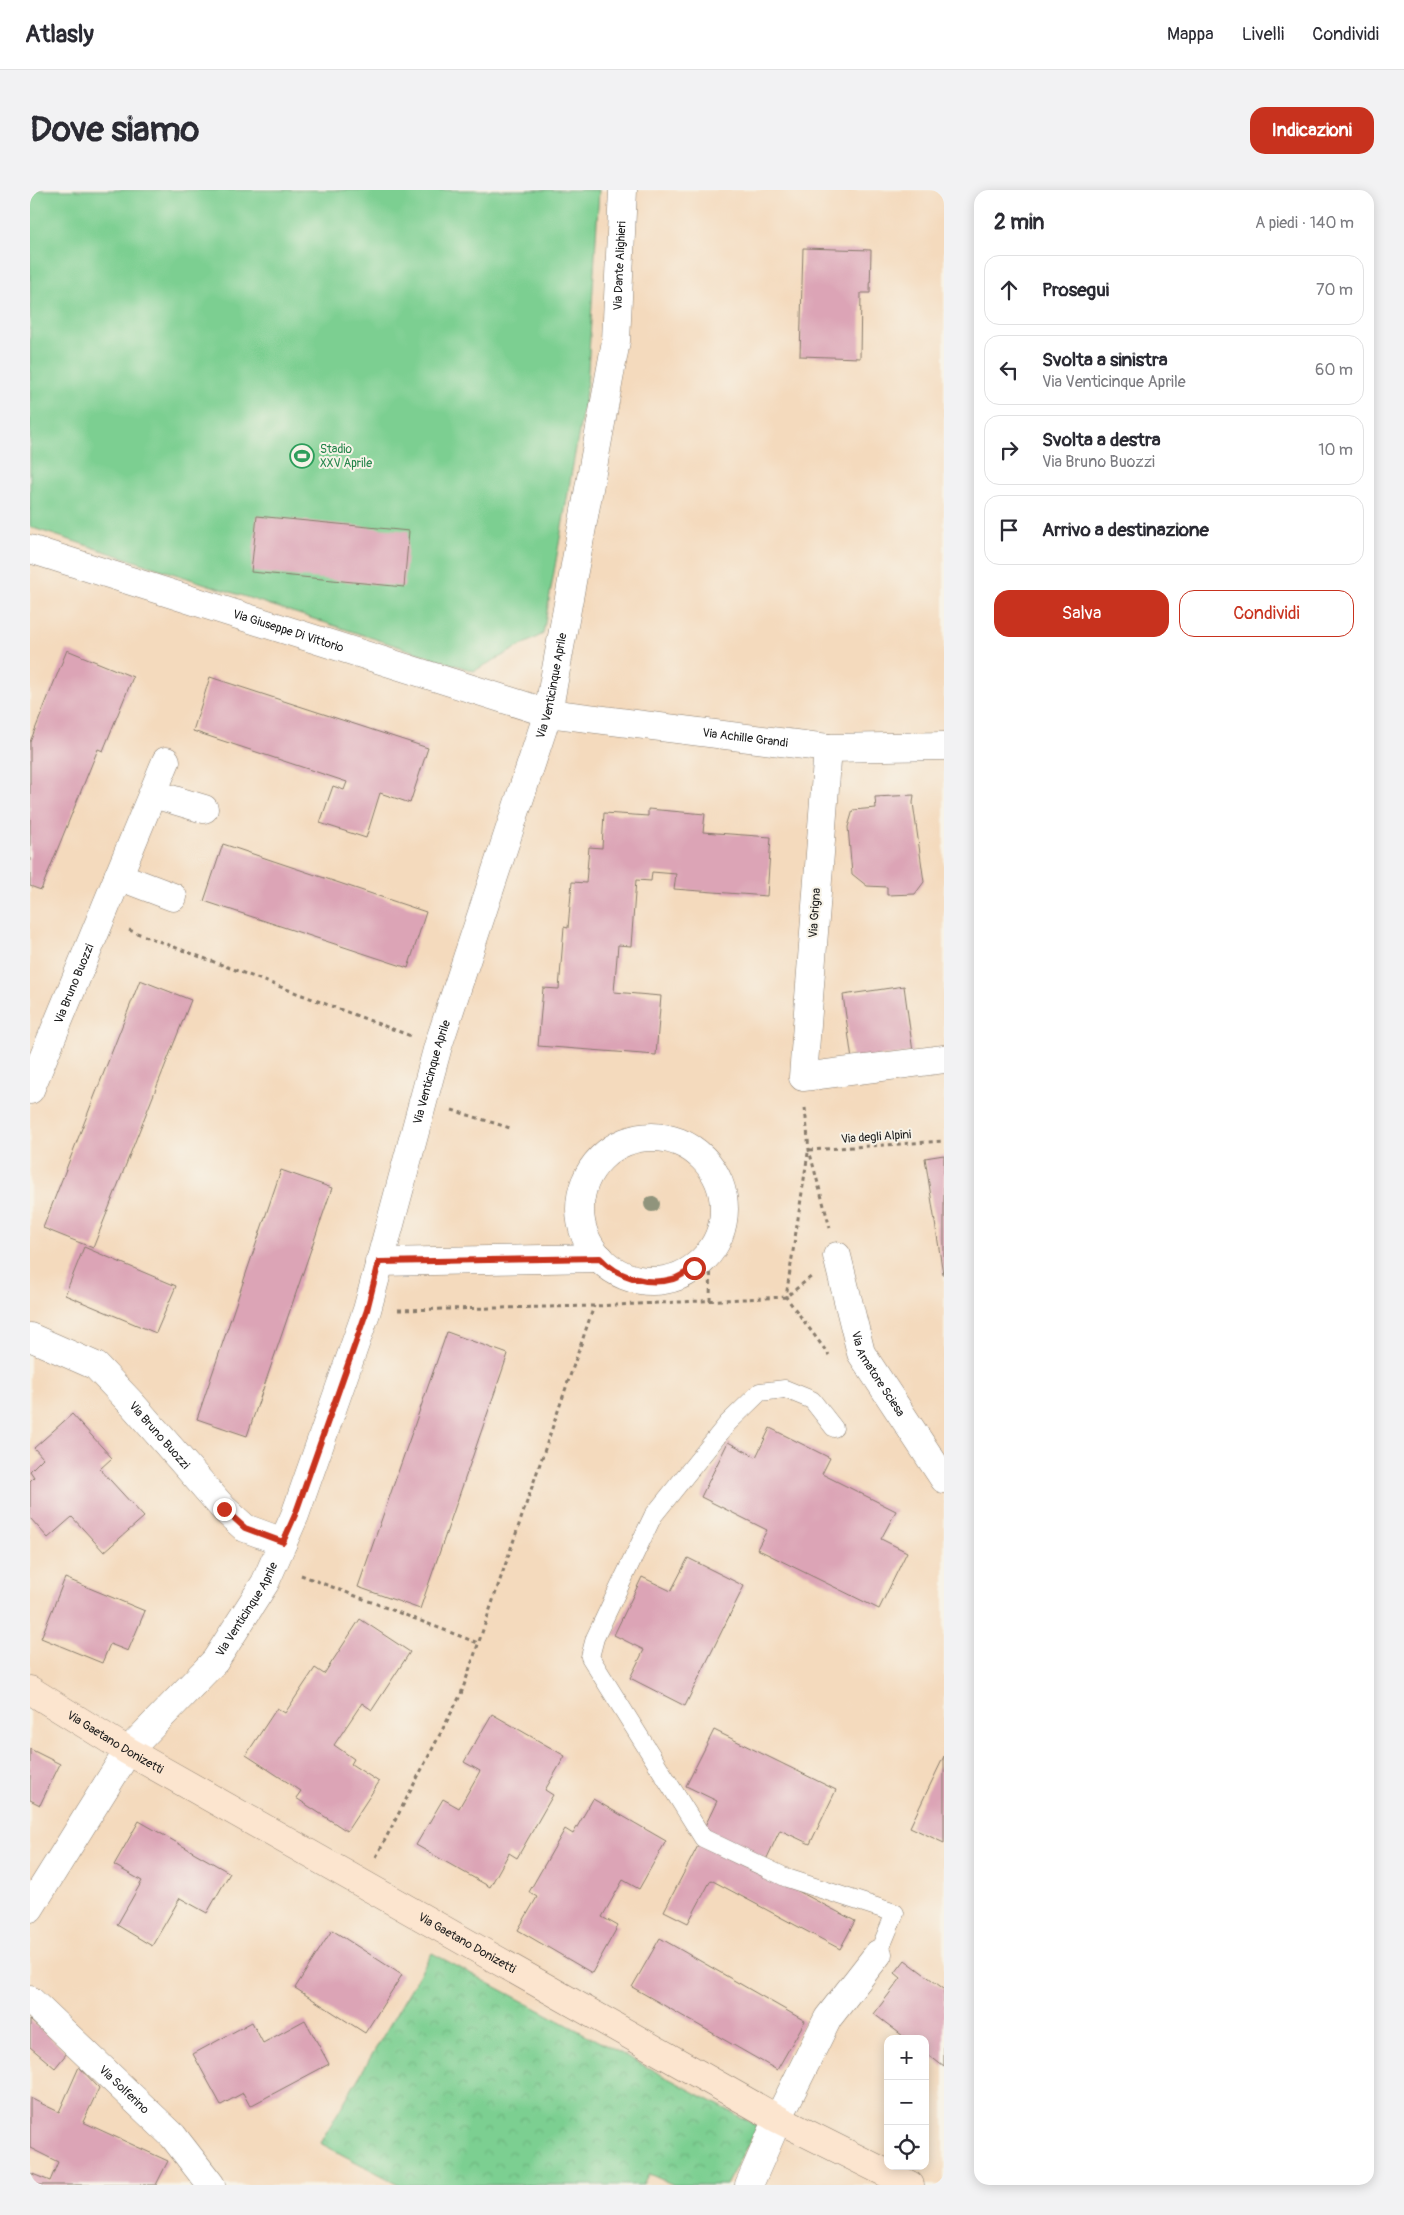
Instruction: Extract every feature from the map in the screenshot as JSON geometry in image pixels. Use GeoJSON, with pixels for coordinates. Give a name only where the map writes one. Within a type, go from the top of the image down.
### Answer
{"type":"FeatureCollection","features":[{"type":"Feature","properties":{"kind":"street","name":"Via Dante Alighieri"},"geometry":{"type":"LineString","coordinates":[[616,341],[623,190]]}},
{"type":"Feature","properties":{"kind":"street","name":"Via Venticinque Aprile"},"geometry":{"type":"LineString","coordinates":[[128,1750],[215,1661],[265,1583],[295,1515],[367,1310],[438,1046],[548,713],[616,341]]}},
{"type":"Feature","properties":{"kind":"street","name":"Via Giuseppe Di Vittorio"},"geometry":{"type":"LineString","coordinates":[[30,549],[548,713]]}},
{"type":"Feature","properties":{"kind":"street","name":"Via Achille Grandi"},"geometry":{"type":"LineString","coordinates":[[548,713],[828,748],[944,746]]}},
{"type":"Feature","properties":{"kind":"street","name":"Via Grigna"},"geometry":{"type":"LineString","coordinates":[[803,1077],[828,748]]}},
{"type":"Feature","properties":{"kind":"street","name":"Via Bruno Buozzi"},"geometry":{"type":"LineString","coordinates":[[30,1090],[166,762]]}},
{"type":"Feature","properties":{"kind":"street"},"geometry":{"type":"LineString","coordinates":[[154,794],[204,809]]}},
{"type":"Feature","properties":{"kind":"street"},"geometry":{"type":"LineString","coordinates":[[118,876],[173,897]]}},
{"type":"Feature","properties":{"kind":"street"},"geometry":{"type":"LineString","coordinates":[[803,1077],[944,1059]]}},
{"type":"Feature","properties":{"kind":"street"},"geometry":{"type":"LineString","coordinates":[[644,1136],[668,1137],[690,1146],[708,1162],[720,1182],[725,1206],[722,1230],[712,1251],[694,1268],[673,1279],[649,1281],[626,1276],[605,1264],[600,1258],[590,1246],[581,1223],[580,1199],[587,1176],[601,1156],[620,1143],[644,1136]]}},
{"type":"Feature","properties":{"kind":"street","name":"Via Amatore Sciesa"},"geometry":{"type":"LineString","coordinates":[[837,1256],[860,1353],[944,1478]]}},
{"type":"Feature","properties":{"kind":"street"},"geometry":{"type":"LineString","coordinates":[[379,1262],[600,1258]]}},
{"type":"Feature","properties":{"kind":"street","name":"Via Bruno Buozzi"},"geometry":{"type":"LineString","coordinates":[[30,1336],[96,1366],[224,1509],[278,1553]]}},
{"type":"Feature","properties":{"kind":"street","name":"Via Gaetano Donizetti"},"geometry":{"type":"LineString","coordinates":[[30,1690],[128,1750],[778,2119],[910,2185]]}},
{"type":"Feature","properties":{"kind":"street"},"geometry":{"type":"LineString","coordinates":[[30,1908],[128,1750]]}},
{"type":"Feature","properties":{"kind":"street"},"geometry":{"type":"LineString","coordinates":[[748,2185],[828,2018],[878,1954]]}},
{"type":"Feature","properties":{"kind":"street","name":"Via Solferino"},"geometry":{"type":"LineString","coordinates":[[30,2000],[173,2136],[211,2185]]}},
{"type":"Feature","properties":{"kind":"lane"},"geometry":{"type":"LineString","coordinates":[[834,1428],[812,1400],[785,1389],[760,1392],[728,1423],[653,1516],[595,1638],[590,1657],[703,1838],[787,1878],[895,1913],[878,1954]]}},
{"type":"Feature","properties":{"kind":"path"},"geometry":{"type":"LineString","coordinates":[[100,919],[438,1046]]}},
{"type":"Feature","properties":{"kind":"path"},"geometry":{"type":"LineString","coordinates":[[367,1310],[594,1306],[786,1297],[837,1256],[809,1150],[803,1077]]}},
{"type":"Feature","properties":{"kind":"path"},"geometry":{"type":"LineString","coordinates":[[423,1101],[510,1128]]}},
{"type":"Feature","properties":{"kind":"path","name":"Via degli Alpini"},"geometry":{"type":"LineString","coordinates":[[809,1150],[944,1141]]}},
{"type":"Feature","properties":{"kind":"path"},"geometry":{"type":"LineString","coordinates":[[786,1297],[809,1150]]}},
{"type":"Feature","properties":{"kind":"path"},"geometry":{"type":"LineString","coordinates":[[710,1301],[712,1251]]}},
{"type":"Feature","properties":{"kind":"path"},"geometry":{"type":"LineString","coordinates":[[362,1884],[461,1694],[594,1306]]}},
{"type":"Feature","properties":{"kind":"path"},"geometry":{"type":"LineString","coordinates":[[278,1553],[478,1643]]}},
{"type":"Feature","properties":{"kind":"green space","name":"Stadio XXV Aprile"},"geometry":{"type":"Polygon","coordinates":[[[30,190],[599,190],[587,386],[543,634],[474,671],[30,527],[30,190]]]}},
{"type":"Feature","properties":{"kind":"green space"},"geometry":{"type":"Polygon","coordinates":[[[432,1953],[758,2126],[726,2185],[674,2185],[649,2174],[643,2185],[400,2185],[320,2143],[432,1953]]]}},
{"type":"Feature","properties":{"kind":"building"},"geometry":{"type":"Polygon","coordinates":[[[803,248],[871,250],[870,293],[861,293],[860,358],[800,356],[803,248]]]}},
{"type":"Feature","properties":{"kind":"building"},"geometry":{"type":"Polygon","coordinates":[[[257,516],[409,531],[404,587],[251,572],[257,516]]]}},
{"type":"Feature","properties":{"kind":"building"},"geometry":{"type":"Polygon","coordinates":[[[67,650],[133,677],[103,751],[98,749],[41,890],[30,886],[30,742],[67,650]]]}},
{"type":"Feature","properties":{"kind":"building"},"geometry":{"type":"Polygon","coordinates":[[[210,677],[428,748],[410,803],[380,793],[366,838],[320,823],[333,786],[344,790],[347,782],[193,731],[210,677]]]}},
{"type":"Feature","properties":{"kind":"building"},"geometry":{"type":"Polygon","coordinates":[[[914,795],[913,803],[924,882],[915,894],[887,895],[887,887],[867,886],[852,874],[848,827],[853,810],[876,808],[875,797],[914,795]]]}},
{"type":"Feature","properties":{"kind":"building"},"geometry":{"type":"Polygon","coordinates":[[[648,809],[705,814],[703,832],[771,837],[767,896],[674,889],[676,874],[652,872],[651,881],[636,880],[631,946],[618,945],[614,992],[661,996],[656,1055],[538,1046],[543,988],[559,989],[564,927],[568,928],[572,882],[586,883],[589,847],[602,848],[604,813],[648,816],[648,809]]]}},
{"type":"Feature","properties":{"kind":"building"},"geometry":{"type":"Polygon","coordinates":[[[223,844],[426,912],[408,968],[204,901],[223,844]]]}},
{"type":"Feature","properties":{"kind":"building"},"geometry":{"type":"Polygon","coordinates":[[[140,980],[191,1000],[93,1248],[43,1228],[140,980]]]}},
{"type":"Feature","properties":{"kind":"building"},"geometry":{"type":"Polygon","coordinates":[[[904,986],[913,1052],[852,1060],[843,995],[904,986]]]}},
{"type":"Feature","properties":{"kind":"building"},"geometry":{"type":"Polygon","coordinates":[[[944,1155],[944,1274],[943,1274],[925,1158],[944,1155]]]}},
{"type":"Feature","properties":{"kind":"building"},"geometry":{"type":"Polygon","coordinates":[[[281,1170],[332,1188],[247,1436],[197,1419],[281,1170]]]}},
{"type":"Feature","properties":{"kind":"building"},"geometry":{"type":"Polygon","coordinates":[[[84,1247],[176,1286],[156,1333],[65,1295],[84,1247]]]}},
{"type":"Feature","properties":{"kind":"building"},"geometry":{"type":"Polygon","coordinates":[[[447,1332],[508,1354],[420,1609],[358,1587],[447,1332]]]}},
{"type":"Feature","properties":{"kind":"building"},"geometry":{"type":"Polygon","coordinates":[[[72,1414],[112,1458],[100,1469],[144,1517],[104,1552],[72,1517],[48,1538],[30,1518],[30,1481],[34,1477],[30,1471],[43,1458],[34,1448],[72,1414]]]}},
{"type":"Feature","properties":{"kind":"building"},"geometry":{"type":"Polygon","coordinates":[[[770,1428],[830,1458],[822,1474],[896,1511],[881,1539],[907,1552],[879,1609],[757,1549],[767,1530],[701,1497],[728,1442],[756,1457],[770,1428]]]}},
{"type":"Feature","properties":{"kind":"building"},"geometry":{"type":"Polygon","coordinates":[[[688,1558],[744,1586],[685,1706],[630,1678],[644,1650],[614,1635],[642,1577],[671,1591],[688,1558]]]}},
{"type":"Feature","properties":{"kind":"building"},"geometry":{"type":"Polygon","coordinates":[[[65,1578],[145,1611],[128,1651],[110,1644],[102,1663],[41,1638],[65,1578]]]}},
{"type":"Feature","properties":{"kind":"building"},"geometry":{"type":"Polygon","coordinates":[[[360,1619],[410,1652],[372,1710],[362,1703],[334,1745],[354,1759],[351,1764],[379,1782],[347,1831],[296,1798],[301,1791],[246,1755],[277,1708],[285,1713],[315,1668],[324,1674],[360,1619]]]}},
{"type":"Feature","properties":{"kind":"building"},"geometry":{"type":"Polygon","coordinates":[[[492,1714],[565,1756],[545,1790],[553,1795],[517,1858],[509,1853],[490,1887],[416,1845],[443,1799],[459,1808],[480,1771],[464,1762],[492,1714]]]}},
{"type":"Feature","properties":{"kind":"building"},"geometry":{"type":"Polygon","coordinates":[[[714,1730],[836,1790],[810,1844],[780,1830],[766,1860],[703,1830],[717,1801],[686,1786],[714,1730]]]}},
{"type":"Feature","properties":{"kind":"building"},"geometry":{"type":"Polygon","coordinates":[[[30,1749],[60,1764],[40,1805],[30,1800],[30,1749]]]}},
{"type":"Feature","properties":{"kind":"building"},"geometry":{"type":"Polygon","coordinates":[[[944,1756],[944,1843],[910,1827],[944,1756]]]}},
{"type":"Feature","properties":{"kind":"building"},"geometry":{"type":"Polygon","coordinates":[[[593,1799],[666,1841],[639,1889],[623,1880],[602,1917],[618,1926],[592,1973],[518,1930],[537,1897],[529,1892],[565,1829],[573,1834],[593,1799]]]}},
{"type":"Feature","properties":{"kind":"building"},"geometry":{"type":"Polygon","coordinates":[[[139,1821],[230,1873],[207,1913],[180,1898],[152,1946],[117,1925],[142,1881],[114,1865],[139,1821]]]}},
{"type":"Feature","properties":{"kind":"building"},"geometry":{"type":"Polygon","coordinates":[[[701,1840],[855,1921],[840,1949],[711,1880],[688,1923],[664,1911],[701,1840]]]}},
{"type":"Feature","properties":{"kind":"building"},"geometry":{"type":"Polygon","coordinates":[[[332,1930],[402,1975],[365,2033],[295,1988],[332,1930]]]}},
{"type":"Feature","properties":{"kind":"building"},"geometry":{"type":"Polygon","coordinates":[[[660,1938],[805,2021],[777,2070],[632,1987],[660,1938]]]}},
{"type":"Feature","properties":{"kind":"building"},"geometry":{"type":"Polygon","coordinates":[[[905,1960],[944,1989],[944,2067],[929,2055],[929,2035],[902,2035],[874,2014],[901,1978],[895,1973],[905,1960]]]}},
{"type":"Feature","properties":{"kind":"building"},"geometry":{"type":"Polygon","coordinates":[[[30,2020],[67,2053],[55,2068],[30,2047],[30,2020]]]}},
{"type":"Feature","properties":{"kind":"building"},"geometry":{"type":"Polygon","coordinates":[[[305,2020],[329,2064],[250,2106],[243,2093],[221,2105],[193,2054],[252,2022],[263,2043],[305,2020]]]}},
{"type":"Feature","properties":{"kind":"building"},"geometry":{"type":"Polygon","coordinates":[[[79,2067],[99,2088],[83,2122],[168,2161],[156,2185],[30,2185],[30,2173],[50,2181],[58,2162],[30,2148],[30,2098],[59,2112],[79,2067]]]}},
{"type":"Feature","properties":{"kind":"place","name":"Stadio XXV Aprile"},"geometry":{"type":"Point","coordinates":[302,456]}},
{"type":"Feature","properties":{"kind":"route"},"geometry":{"type":"LineString","coordinates":[[224,1509],[245,1528],[283,1542],[295,1515],[367,1310],[379,1262],[600,1258],[605,1264],[626,1276],[649,1281],[673,1279],[694,1268]]}}]}
